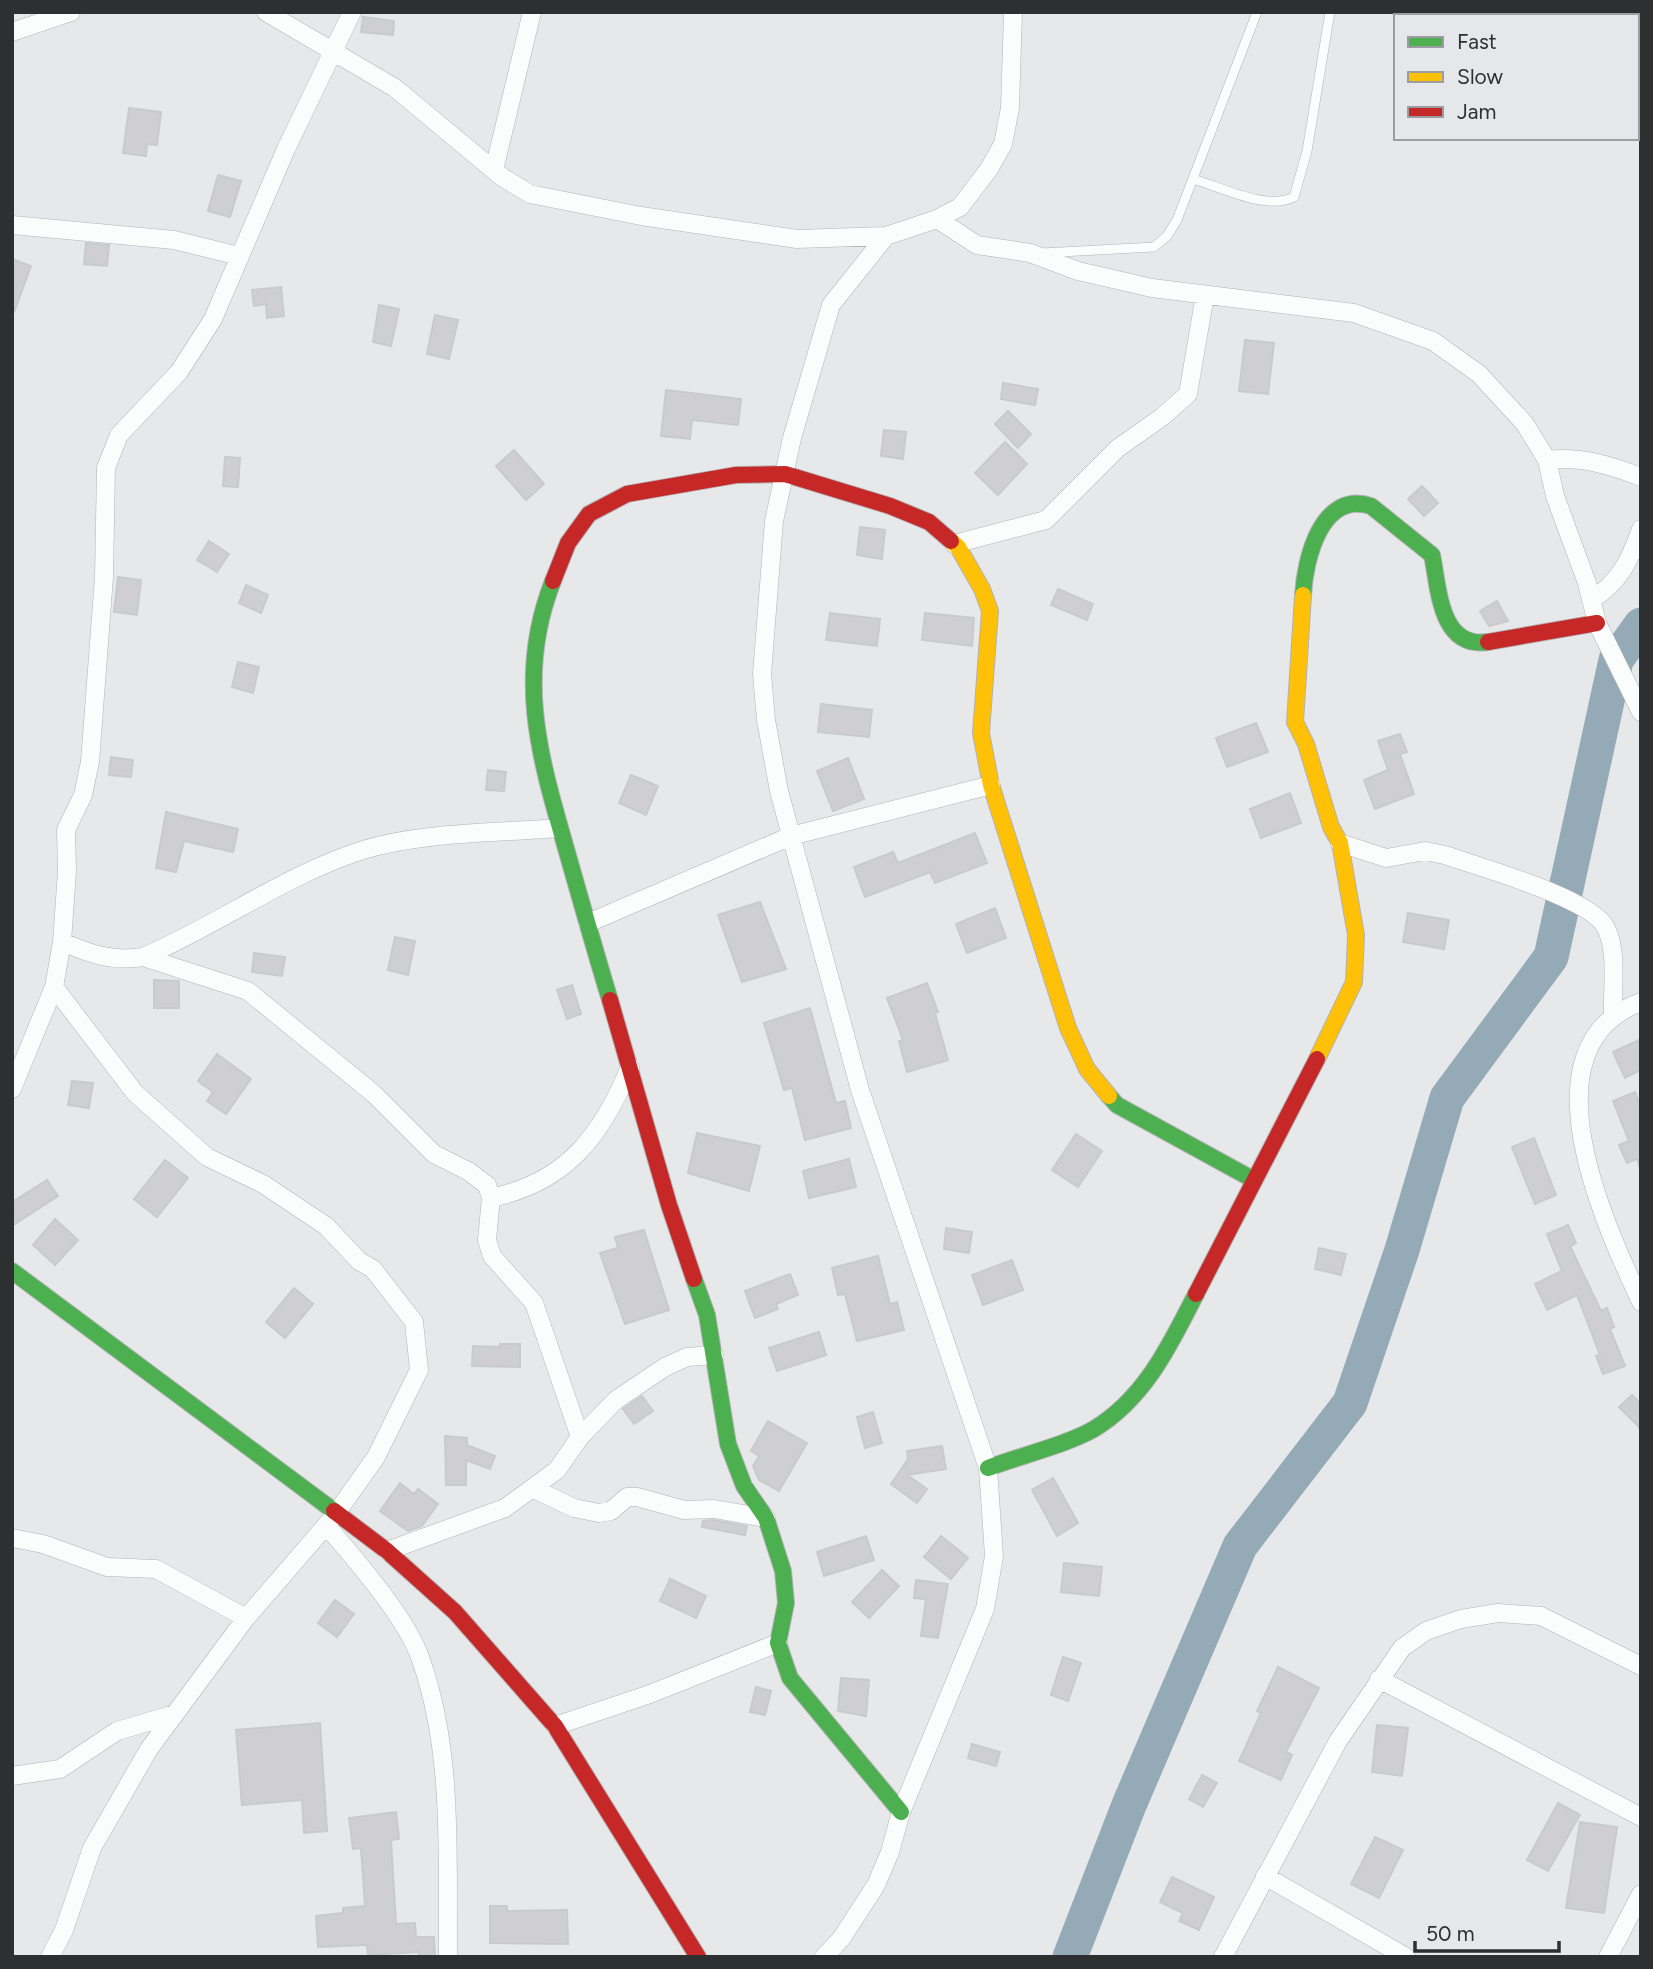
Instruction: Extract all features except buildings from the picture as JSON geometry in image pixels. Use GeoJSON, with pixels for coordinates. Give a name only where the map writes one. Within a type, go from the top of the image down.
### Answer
{"type":"FeatureCollection","features":[{"type":"Feature","properties":{"kind":"street"},"geometry":{"type":"LineString","coordinates":[[12,32],[71,12]]}},
{"type":"Feature","properties":{"kind":"street"},"geometry":{"type":"LineString","coordinates":[[266,12],[395,88],[494,170],[530,194],[641,216],[797,239],[886,236],[937,219],[960,207],[989,169],[1003,145],[1010,108],[1013,12]]}},
{"type":"Feature","properties":{"kind":"street"},"geometry":{"type":"LineString","coordinates":[[12,1089],[54,987],[62,942],[67,871],[66,831],[83,795],[90,762],[104,577],[106,468],[119,435],[179,372],[213,319],[332,50],[352,12]]}},
{"type":"Feature","properties":{"kind":"street"},"geometry":{"type":"LineString","coordinates":[[494,170],[532,12]]}},
{"type":"Feature","properties":{"kind":"street"},"geometry":{"type":"LineString","coordinates":[[937,219],[977,245],[1030,254],[1078,271],[1152,288],[1354,313],[1433,341],[1479,374],[1525,424],[1547,460],[1555,496],[1597,623],[1641,712]]}},
{"type":"Feature","properties":{"kind":"street"},"geometry":{"type":"LineString","coordinates":[[12,225],[174,240],[239,256]]}},
{"type":"Feature","properties":{"kind":"street"},"geometry":{"type":"LineString","coordinates":[[824,1957],[841,1940],[876,1885],[890,1852],[901,1812],[985,1609],[994,1556],[988,1468],[860,1090],[792,836],[766,720],[762,674],[774,521],[831,305],[886,236]]}},
{"type":"Feature","properties":{"kind":"street"},"geometry":{"type":"LineString","coordinates":[[954,544],[1046,520],[1118,448],[1162,417],[1188,394],[1205,295]]}},
{"type":"Feature","properties":{"kind":"street"},"geometry":{"type":"LineString","coordinates":[[1547,460],[1563,458],[1607,464],[1641,477]]}},
{"type":"Feature","properties":{"kind":"street"},"geometry":{"type":"LineString","coordinates":[[901,1812],[790,1678],[782,1661],[778,1643],[786,1586],[766,1518],[744,1486],[728,1444],[707,1315],[669,1205],[540,759],[533,696],[536,644],[546,599],[568,543],[589,514],[627,494],[736,475],[785,474],[890,506],[929,522],[954,544],[982,589],[990,611],[981,733],[991,785],[1068,1028],[1087,1069],[1117,1105],[1254,1180]]}},
{"type":"Feature","properties":{"kind":"street"},"geometry":{"type":"LineString","coordinates":[[988,1468],[1093,1429],[1132,1399],[1160,1363],[1328,1042],[1354,982],[1356,935],[1340,843],[1331,827],[1306,744],[1295,722],[1303,590],[1312,545],[1331,513],[1345,503],[1359,502],[1371,506],[1432,555],[1437,596],[1445,620],[1454,634],[1469,641],[1483,643],[1597,623]]}},
{"type":"Feature","properties":{"kind":"street"},"geometry":{"type":"LineString","coordinates":[[1591,600],[1610,588],[1624,572],[1641,529]]}},
{"type":"Feature","properties":{"kind":"street"},"geometry":{"type":"LineString","coordinates":[[589,923],[792,836],[991,785]]}},
{"type":"Feature","properties":{"kind":"street"},"geometry":{"type":"LineString","coordinates":[[62,942],[96,956],[120,961],[143,957],[296,878],[361,851],[394,843],[558,828]]}},
{"type":"Feature","properties":{"kind":"street"},"geometry":{"type":"LineString","coordinates":[[1340,843],[1386,858],[1425,851],[1445,855],[1563,897],[1591,913],[1606,926],[1611,943],[1613,1014]]}},
{"type":"Feature","properties":{"kind":"street"},"geometry":{"type":"LineString","coordinates":[[143,957],[248,991],[354,1077],[434,1154],[468,1171],[487,1185],[491,1198],[488,1240],[492,1256],[534,1303],[580,1437]]}},
{"type":"Feature","properties":{"kind":"street"},"geometry":{"type":"LineString","coordinates":[[50,1957],[58,1944],[92,1848],[149,1749],[246,1618],[330,1520],[376,1457],[419,1370],[414,1322],[373,1269],[359,1261],[327,1226],[263,1184],[207,1157],[135,1093],[54,987]]}},
{"type":"Feature","properties":{"kind":"street"},"geometry":{"type":"LineString","coordinates":[[1641,1002],[1613,1014],[1592,1042],[1581,1075],[1581,1142],[1610,1236],[1641,1302]]}},
{"type":"Feature","properties":{"kind":"street"},"geometry":{"type":"LineString","coordinates":[[491,1198],[517,1192],[542,1181],[568,1161],[601,1128],[630,1067]]}},
{"type":"Feature","properties":{"kind":"street"},"geometry":{"type":"LineString","coordinates":[[12,1271],[303,1488],[330,1520],[380,1594],[421,1659],[446,1788],[448,1957]]}},
{"type":"Feature","properties":{"kind":"street"},"geometry":{"type":"LineString","coordinates":[[387,1552],[505,1508],[557,1470],[580,1437],[616,1400],[664,1367],[687,1357],[714,1355]]}},
{"type":"Feature","properties":{"kind":"street"},"geometry":{"type":"LineString","coordinates":[[534,1489],[574,1508],[599,1513],[611,1511],[628,1497],[638,1497],[684,1510],[714,1510],[766,1518]]}},
{"type":"Feature","properties":{"kind":"street"},"geometry":{"type":"LineString","coordinates":[[330,1520],[387,1552],[455,1612],[555,1726],[602,1806],[698,1957]]}},
{"type":"Feature","properties":{"kind":"street"},"geometry":{"type":"LineString","coordinates":[[12,1538],[43,1544],[107,1567],[156,1569],[246,1618]]}},
{"type":"Feature","properties":{"kind":"street"},"geometry":{"type":"LineString","coordinates":[[1223,1957],[1338,1741],[1402,1647],[1426,1631],[1461,1619],[1498,1613],[1541,1616],[1641,1666]]}},
{"type":"Feature","properties":{"kind":"street"},"geometry":{"type":"LineString","coordinates":[[555,1726],[650,1694],[778,1643]]}},
{"type":"Feature","properties":{"kind":"street"},"geometry":{"type":"LineString","coordinates":[[1379,1679],[1641,1817]]}},
{"type":"Feature","properties":{"kind":"street"},"geometry":{"type":"LineString","coordinates":[[12,1776],[60,1769],[117,1731],[175,1714]]}},
{"type":"Feature","properties":{"kind":"street"},"geometry":{"type":"LineString","coordinates":[[1265,1876],[1406,1957]]}},
{"type":"Feature","properties":{"kind":"street"},"geometry":{"type":"LineString","coordinates":[[1608,1957],[1641,1895]]}},
{"type":"Feature","properties":{"kind":"lane"},"geometry":{"type":"LineString","coordinates":[[1030,254],[1154,247],[1167,236],[1177,220],[1257,12]]}},
{"type":"Feature","properties":{"kind":"lane"},"geometry":{"type":"LineString","coordinates":[[1193,179],[1269,201],[1283,203],[1294,197],[1307,151],[1330,12]]}},
{"type":"Feature","properties":{"kind":"waterway"},"geometry":{"type":"LineString","coordinates":[[1070,1957],[1129,1805],[1240,1546],[1350,1403],[1402,1250],[1447,1098],[1551,957],[1616,660],[1641,625]]}},
{"type":"Feature","properties":{"kind":"traffic: fast"},"geometry":{"type":"LineString","coordinates":[[1303,595],[1312,546],[1328,517],[1340,508],[1354,504],[1371,506],[1432,555],[1444,613],[1451,626],[1460,636],[1472,642],[1488,642]]}},
{"type":"Feature","properties":{"kind":"traffic: fast"},"geometry":{"type":"LineString","coordinates":[[553,581],[535,651],[536,717],[548,783],[610,1000]]}},
{"type":"Feature","properties":{"kind":"traffic: fast"},"geometry":{"type":"LineString","coordinates":[[1109,1096],[1117,1105],[1254,1180]]}},
{"type":"Feature","properties":{"kind":"traffic: fast"},"geometry":{"type":"LineString","coordinates":[[12,1271],[334,1511]]}},
{"type":"Feature","properties":{"kind":"traffic: fast"},"geometry":{"type":"LineString","coordinates":[[694,1279],[707,1315],[728,1444],[744,1486],[766,1518],[783,1571],[786,1603],[778,1643],[790,1678],[901,1812]]}},
{"type":"Feature","properties":{"kind":"traffic: fast"},"geometry":{"type":"LineString","coordinates":[[988,1468],[1070,1440],[1094,1429],[1112,1416],[1128,1402],[1154,1369],[1196,1294]]}},
{"type":"Feature","properties":{"kind":"traffic: slow"},"geometry":{"type":"LineString","coordinates":[[951,541],[958,547],[982,589],[990,611],[981,733],[991,785],[1068,1028],[1087,1069],[1109,1096]]}},
{"type":"Feature","properties":{"kind":"traffic: slow"},"geometry":{"type":"LineString","coordinates":[[1303,595],[1295,722],[1306,744],[1331,827],[1340,843],[1356,935],[1354,982],[1317,1059]]}},
{"type":"Feature","properties":{"kind":"traffic: jam"},"geometry":{"type":"LineString","coordinates":[[553,581],[568,543],[589,514],[627,494],[736,475],[785,474],[890,506],[929,522],[951,541]]}},
{"type":"Feature","properties":{"kind":"traffic: jam"},"geometry":{"type":"LineString","coordinates":[[1488,642],[1597,623]]}},
{"type":"Feature","properties":{"kind":"traffic: jam"},"geometry":{"type":"LineString","coordinates":[[610,1000],[669,1205],[694,1279]]}},
{"type":"Feature","properties":{"kind":"traffic: jam"},"geometry":{"type":"LineString","coordinates":[[1196,1294],[1317,1059]]}},
{"type":"Feature","properties":{"kind":"traffic: jam"},"geometry":{"type":"LineString","coordinates":[[334,1511],[387,1551],[455,1612],[555,1726],[698,1957]]}}]}
